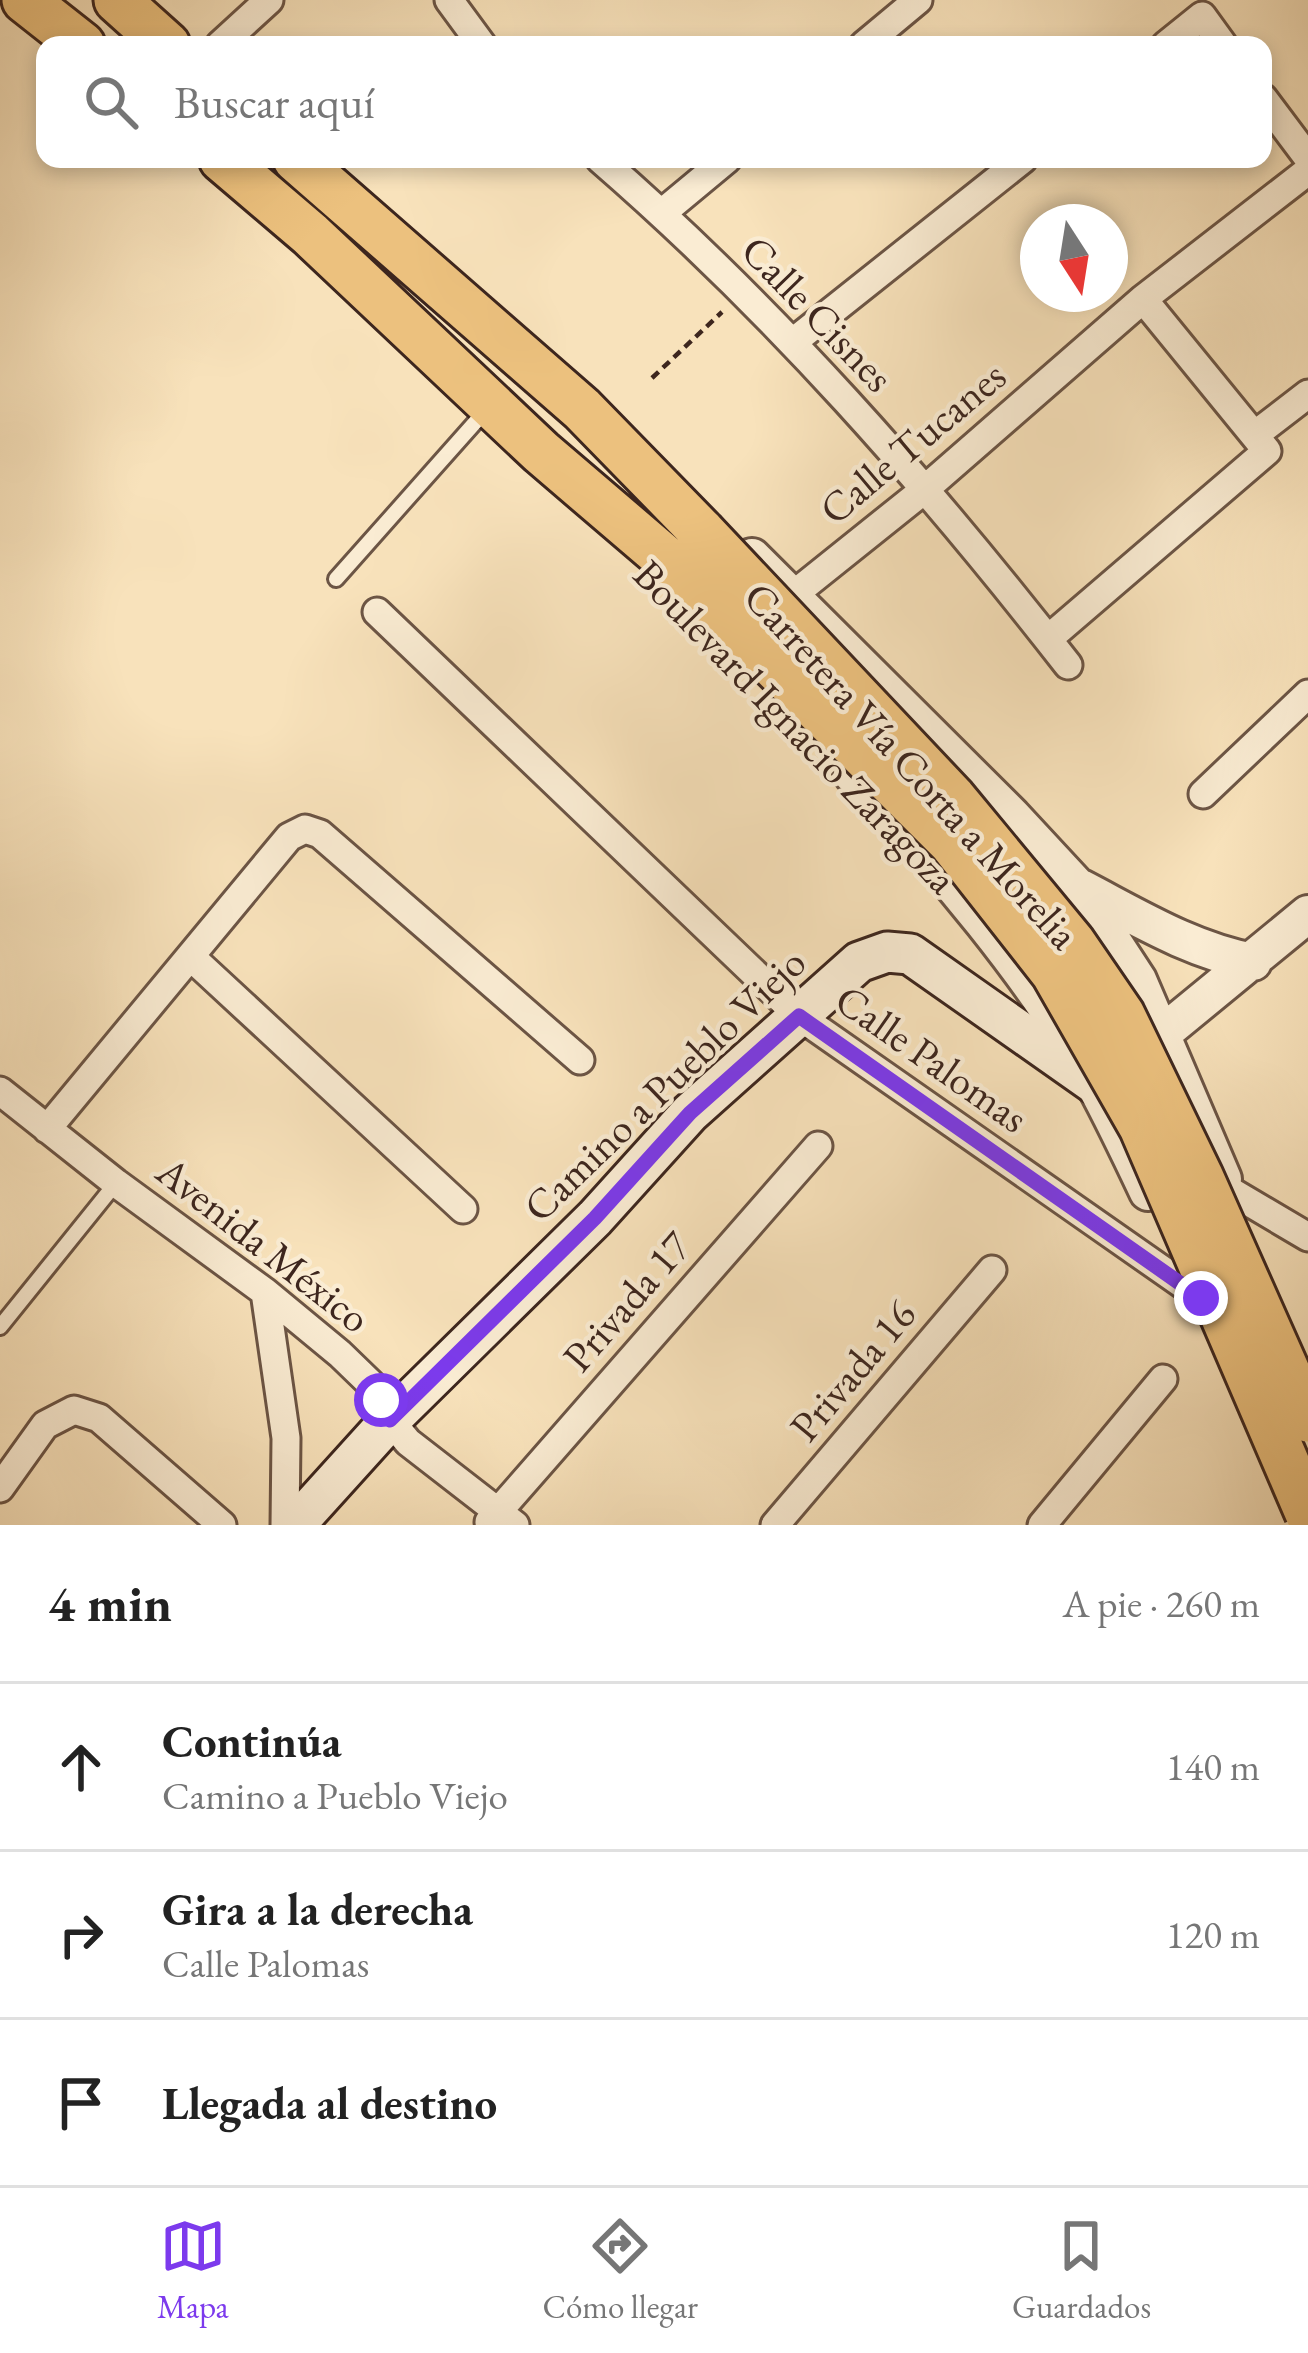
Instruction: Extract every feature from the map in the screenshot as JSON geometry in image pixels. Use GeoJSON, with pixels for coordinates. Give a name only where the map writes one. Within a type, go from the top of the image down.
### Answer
{"type":"FeatureCollection","features":[{"type":"Feature","properties":{"kind":"main road"},"geometry":{"type":"LineString","coordinates":[[25,0],[71,36]]}},
{"type":"Feature","properties":{"kind":"main road"},"geometry":{"type":"LineString","coordinates":[[117,0],[157,36]]}},
{"type":"Feature","properties":{"kind":"main road","name":"Boulevard Ignacio Zaragoza"},"geometry":{"type":"LineString","coordinates":[[232,168],[542,452]]}},
{"type":"Feature","properties":{"kind":"main road","name":"Boulevard Ignacio Zaragoza"},"geometry":{"type":"LineString","coordinates":[[306,168],[582,409]]}},
{"type":"Feature","properties":{"kind":"main road","name":"Carretera Vía Corta a Morelia"},"geometry":{"type":"LineString","coordinates":[[582,409],[688,549],[952,843],[1054,974],[1142,1127],[1293,1519]]}},
{"type":"Feature","properties":{"kind":"main road","name":"Carretera Vía Corta a Morelia"},"geometry":{"type":"LineString","coordinates":[[542,452],[688,549],[953,798],[1072,943],[1122,1015],[1191,1156],[1308,1420]]}},
{"type":"Feature","properties":{"kind":"main road","name":"Camino a Pueblo Viejo"},"geometry":{"type":"LineString","coordinates":[[295,1525],[390,1420],[595,1218],[690,1113],[859,962],[887,952],[910,954],[1095,1084]]}},
{"type":"Feature","properties":{"kind":"street"},"geometry":{"type":"LineString","coordinates":[[230,36],[269,0]]}},
{"type":"Feature","properties":{"kind":"street"},"geometry":{"type":"LineString","coordinates":[[449,0],[475,36]]}},
{"type":"Feature","properties":{"kind":"street"},"geometry":{"type":"LineString","coordinates":[[875,36],[918,0]]}},
{"type":"Feature","properties":{"kind":"street"},"geometry":{"type":"LineString","coordinates":[[1177,36],[1202,16],[1216,36]]}},
{"type":"Feature","properties":{"kind":"street"},"geometry":{"type":"LineString","coordinates":[[1272,110],[1308,158]]}},
{"type":"Feature","properties":{"kind":"street","name":"Calle Cisnes"},"geometry":{"type":"LineString","coordinates":[[610,168],[793,342],[924,490],[1068,665]]}},
{"type":"Feature","properties":{"kind":"street"},"geometry":{"type":"LineString","coordinates":[[662,213],[716,168]]}},
{"type":"Feature","properties":{"kind":"street"},"geometry":{"type":"LineString","coordinates":[[793,342],[1012,168]]}},
{"type":"Feature","properties":{"kind":"street","name":"Calle Tucanes"},"geometry":{"type":"LineString","coordinates":[[793,595],[924,490],[1143,299],[1308,171]]}},
{"type":"Feature","properties":{"kind":"street"},"geometry":{"type":"LineString","coordinates":[[1143,299],[1262,443]]}},
{"type":"Feature","properties":{"kind":"street"},"geometry":{"type":"LineString","coordinates":[[1048,639],[1262,443],[1308,394]]}},
{"type":"Feature","properties":{"kind":"street","name":"Boulevard Ignacio Zaragoza"},"geometry":{"type":"LineString","coordinates":[[582,409],[615,433],[793,595],[1076,885],[1138,980],[1164,1034],[1308,1372]]}},
{"type":"Feature","properties":{"kind":"street","name":"Boulevard Ignacio Zaragoza"},"geometry":{"type":"LineString","coordinates":[[542,452],[637,559],[897,820],[1040,997],[1095,1084],[1201,1298],[1293,1519]]}},
{"type":"Feature","properties":{"kind":"street","name":"Calle Palomas"},"geometry":{"type":"LineString","coordinates":[[377,612],[799,1016],[1201,1298]]}},
{"type":"Feature","properties":{"kind":"street"},"geometry":{"type":"LineString","coordinates":[[1203,794],[1308,694]]}},
{"type":"Feature","properties":{"kind":"street"},"geometry":{"type":"LineString","coordinates":[[47,1129],[289,837],[305,829],[320,834],[580,1060]]}},
{"type":"Feature","properties":{"kind":"street"},"geometry":{"type":"LineString","coordinates":[[1076,885],[1176,938],[1221,956],[1253,962]]}},
{"type":"Feature","properties":{"kind":"street"},"geometry":{"type":"LineString","coordinates":[[1095,1084],[1164,1034],[1308,914]]}},
{"type":"Feature","properties":{"kind":"street"},"geometry":{"type":"LineString","coordinates":[[191,957],[463,1209]]}},
{"type":"Feature","properties":{"kind":"street","name":"Avenida México"},"geometry":{"type":"LineString","coordinates":[[0,1091],[265,1292],[371,1384],[408,1442],[499,1520]]}},
{"type":"Feature","properties":{"kind":"street","name":"Privada 17"},"geometry":{"type":"LineString","coordinates":[[499,1520],[818,1146]]}},
{"type":"Feature","properties":{"kind":"street"},"geometry":{"type":"LineString","coordinates":[[1227,1189],[1306,1230]]}},
{"type":"Feature","properties":{"kind":"street","name":"Privada 16"},"geometry":{"type":"LineString","coordinates":[[775,1525],[992,1270]]}},
{"type":"Feature","properties":{"kind":"street"},"geometry":{"type":"LineString","coordinates":[[265,1292],[282,1389],[285,1525]]}},
{"type":"Feature","properties":{"kind":"street"},"geometry":{"type":"LineString","coordinates":[[1042,1525],[1163,1379]]}},
{"type":"Feature","properties":{"kind":"street"},"geometry":{"type":"LineString","coordinates":[[0,1488],[45,1425],[74,1410],[99,1418],[222,1525]]}},
{"type":"Feature","properties":{"kind":"lane"},"geometry":{"type":"LineString","coordinates":[[336,579],[490,406]]}},
{"type":"Feature","properties":{"kind":"lane"},"geometry":{"type":"LineString","coordinates":[[0,1327],[116,1183]]}},
{"type":"Feature","properties":{"kind":"path"},"geometry":{"type":"LineString","coordinates":[[652,378],[743,292]]}},
{"type":"Feature","properties":{"kind":"route"},"geometry":{"type":"LineString","coordinates":[[381,1400],[390,1420],[595,1218],[690,1113],[799,1016],[1201,1298]]}}]}
